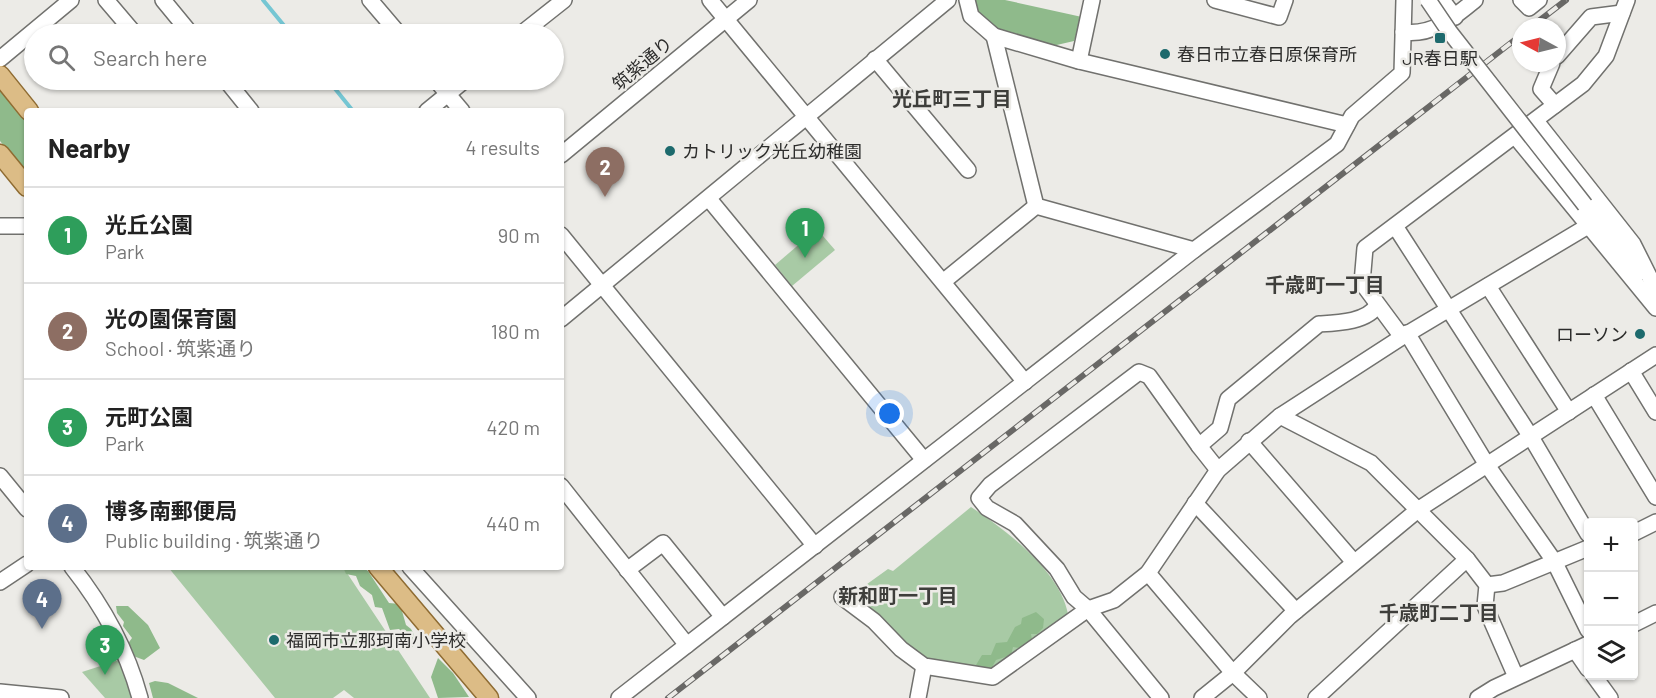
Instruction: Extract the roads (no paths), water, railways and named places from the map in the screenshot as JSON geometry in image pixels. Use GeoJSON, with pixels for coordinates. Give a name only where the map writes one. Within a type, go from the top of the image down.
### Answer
{"type":"FeatureCollection","features":[{"type":"Feature","properties":{"kind":"main road"},"geometry":{"type":"LineString","coordinates":[[0,75],[27,108]]}},
{"type":"Feature","properties":{"kind":"main road"},"geometry":{"type":"LineString","coordinates":[[0,154],[24,183]]}},
{"type":"Feature","properties":{"kind":"main road"},"geometry":{"type":"LineString","coordinates":[[381,570],[489,698]]}},
{"type":"Feature","properties":{"kind":"street"},"geometry":{"type":"LineString","coordinates":[[42,24],[71,0]]}},
{"type":"Feature","properties":{"kind":"street"},"geometry":{"type":"LineString","coordinates":[[106,0],[126,24]]}},
{"type":"Feature","properties":{"kind":"street"},"geometry":{"type":"LineString","coordinates":[[163,0],[181,24]]}},
{"type":"Feature","properties":{"kind":"street"},"geometry":{"type":"LineString","coordinates":[[534,24],[564,0]]}},
{"type":"Feature","properties":{"kind":"street"},"geometry":{"type":"LineString","coordinates":[[710,0],[1025,382]]}},
{"type":"Feature","properties":{"kind":"street","name":"筑紫通り"},"geometry":{"type":"LineString","coordinates":[[564,153],[749,0]]}},
{"type":"Feature","properties":{"kind":"street"},"geometry":{"type":"LineString","coordinates":[[564,317],[948,0]]}},
{"type":"Feature","properties":{"kind":"street"},"geometry":{"type":"LineString","coordinates":[[967,0],[971,16],[994,36],[1079,61],[1347,125]]}},
{"type":"Feature","properties":{"kind":"street"},"geometry":{"type":"LineString","coordinates":[[1079,61],[1092,0]]}},
{"type":"Feature","properties":{"kind":"street"},"geometry":{"type":"LineString","coordinates":[[1215,0],[1279,16],[1285,0]]}},
{"type":"Feature","properties":{"kind":"street"},"geometry":{"type":"LineString","coordinates":[[619,698],[1194,250],[1337,144],[1352,116],[1402,73],[1404,0]]}},
{"type":"Feature","properties":{"kind":"street"},"geometry":{"type":"LineString","coordinates":[[1428,0],[1449,31],[1585,206],[1656,290]]}},
{"type":"Feature","properties":{"kind":"street"},"geometry":{"type":"LineString","coordinates":[[1442,0],[1455,17]]}},
{"type":"Feature","properties":{"kind":"street"},"geometry":{"type":"LineString","coordinates":[[1403,32],[1420,34],[1455,17],[1475,0]]}},
{"type":"Feature","properties":{"kind":"street"},"geometry":{"type":"LineString","coordinates":[[1521,0],[1529,8],[1539,0]]}},
{"type":"Feature","properties":{"kind":"street"},"geometry":{"type":"LineString","coordinates":[[376,2],[392,24]]}},
{"type":"Feature","properties":{"kind":"street"},"geometry":{"type":"LineString","coordinates":[[1566,46],[1591,17],[1625,7]]}},
{"type":"Feature","properties":{"kind":"street"},"geometry":{"type":"LineString","coordinates":[[1586,626],[1554,561],[1487,465],[1404,335],[1362,284],[1365,248],[1583,84],[1606,56],[1625,7]]}},
{"type":"Feature","properties":{"kind":"street"},"geometry":{"type":"LineString","coordinates":[[994,36],[1036,206]]}},
{"type":"Feature","properties":{"kind":"street"},"geometry":{"type":"LineString","coordinates":[[0,58],[24,38]]}},
{"type":"Feature","properties":{"kind":"street"},"geometry":{"type":"LineString","coordinates":[[875,59],[968,170]]}},
{"type":"Feature","properties":{"kind":"street"},"geometry":{"type":"LineString","coordinates":[[1548,72],[1541,89],[1555,105]]}},
{"type":"Feature","properties":{"kind":"street"},"geometry":{"type":"LineString","coordinates":[[234,90],[249,108]]}},
{"type":"Feature","properties":{"kind":"street"},"geometry":{"type":"LineString","coordinates":[[445,90],[460,108]]}},
{"type":"Feature","properties":{"kind":"street"},"geometry":{"type":"LineString","coordinates":[[431,108],[453,90]]}},
{"type":"Feature","properties":{"kind":"street"},"geometry":{"type":"LineString","coordinates":[[1536,121],[1633,244],[1656,290]]}},
{"type":"Feature","properties":{"kind":"street"},"geometry":{"type":"LineString","coordinates":[[1515,136],[1656,308]]}},
{"type":"Feature","properties":{"kind":"street"},"geometry":{"type":"LineString","coordinates":[[709,199],[924,460]]}},
{"type":"Feature","properties":{"kind":"street"},"geometry":{"type":"LineString","coordinates":[[1036,206],[1194,250]]}},
{"type":"Feature","properties":{"kind":"street"},"geometry":{"type":"LineString","coordinates":[[944,281],[1036,206]]}},
{"type":"Feature","properties":{"kind":"street"},"geometry":{"type":"LineString","coordinates":[[0,226],[24,226]]}},
{"type":"Feature","properties":{"kind":"street"},"geometry":{"type":"LineString","coordinates":[[1395,226],[1531,437],[1584,527]]}},
{"type":"Feature","properties":{"kind":"street"},"geometry":{"type":"LineString","coordinates":[[842,597],[874,621],[901,649],[924,666],[993,677],[1088,609],[1113,600],[1148,573],[1218,470],[1280,416],[1404,335],[1588,226]]}},
{"type":"Feature","properties":{"kind":"street"},"geometry":{"type":"LineString","coordinates":[[564,239],[815,546]]}},
{"type":"Feature","properties":{"kind":"street"},"geometry":{"type":"LineString","coordinates":[[1488,286],[1569,412]]}},
{"type":"Feature","properties":{"kind":"street"},"geometry":{"type":"LineString","coordinates":[[1199,447],[1220,428],[1228,399],[1319,324],[1339,323],[1364,316],[1377,304]]}},
{"type":"Feature","properties":{"kind":"street"},"geometry":{"type":"LineString","coordinates":[[1202,698],[1233,673],[1296,611],[1353,561],[1419,509],[1656,355]]}},
{"type":"Feature","properties":{"kind":"street"},"geometry":{"type":"LineString","coordinates":[[1631,371],[1656,412]]}},
{"type":"Feature","properties":{"kind":"street"},"geometry":{"type":"LineString","coordinates":[[1161,698],[1088,609],[1074,597],[1057,569],[1015,524],[987,508],[979,498],[990,485],[1139,372],[1149,376],[1218,470]]}},
{"type":"Feature","properties":{"kind":"street"},"geometry":{"type":"LineString","coordinates":[[1594,395],[1656,497]]}},
{"type":"Feature","properties":{"kind":"street"},"geometry":{"type":"LineString","coordinates":[[1280,416],[1371,463],[1467,560],[1487,585],[1485,606],[1516,677]]}},
{"type":"Feature","properties":{"kind":"street"},"geometry":{"type":"LineString","coordinates":[[1249,441],[1353,561]]}},
{"type":"Feature","properties":{"kind":"street"},"geometry":{"type":"LineString","coordinates":[[0,476],[24,505]]}},
{"type":"Feature","properties":{"kind":"street"},"geometry":{"type":"LineString","coordinates":[[564,490],[687,645]]}},
{"type":"Feature","properties":{"kind":"street"},"geometry":{"type":"LineString","coordinates":[[1195,503],[1296,611]]}},
{"type":"Feature","properties":{"kind":"street"},"geometry":{"type":"LineString","coordinates":[[1638,530],[1656,522]]}},
{"type":"Feature","properties":{"kind":"street"},"geometry":{"type":"LineString","coordinates":[[627,570],[663,543],[723,617]]}},
{"type":"Feature","properties":{"kind":"street"},"geometry":{"type":"LineString","coordinates":[[1487,585],[1503,583],[1584,550]]}},
{"type":"Feature","properties":{"kind":"street"},"geometry":{"type":"LineString","coordinates":[[1316,698],[1467,560]]}},
{"type":"Feature","properties":{"kind":"street"},"geometry":{"type":"LineString","coordinates":[[0,582],[24,566]]}},
{"type":"Feature","properties":{"kind":"street"},"geometry":{"type":"LineString","coordinates":[[74,570],[110,622],[133,671],[140,698]]}},
{"type":"Feature","properties":{"kind":"street"},"geometry":{"type":"LineString","coordinates":[[413,570],[528,698]]}},
{"type":"Feature","properties":{"kind":"street"},"geometry":{"type":"LineString","coordinates":[[1148,573],[1233,673],[1259,698]]}},
{"type":"Feature","properties":{"kind":"street"},"geometry":{"type":"LineString","coordinates":[[1638,622],[1656,613]]}},
{"type":"Feature","properties":{"kind":"street"},"geometry":{"type":"LineString","coordinates":[[1478,698],[1516,677],[1582,647]]}},
{"type":"Feature","properties":{"kind":"street"},"geometry":{"type":"LineString","coordinates":[[918,698],[924,666]]}},
{"type":"Feature","properties":{"kind":"street"},"geometry":{"type":"LineString","coordinates":[[1597,680],[1610,698]]}},
{"type":"Feature","properties":{"kind":"street"},"geometry":{"type":"LineString","coordinates":[[0,692],[61,698]]}},
{"type":"Feature","properties":{"kind":"waterway"},"geometry":{"type":"LineString","coordinates":[[263,0],[283,24]]}},
{"type":"Feature","properties":{"kind":"waterway"},"geometry":{"type":"LineString","coordinates":[[336,90],[351,108]]}},
{"type":"Feature","properties":{"kind":"railway"},"geometry":{"type":"LineString","coordinates":[[1543,18],[1566,0]]}},
{"type":"Feature","properties":{"kind":"railway"},"geometry":{"type":"LineString","coordinates":[[668,698],[1512,42]]}},
{"type":"Feature","properties":{"kind":"place","name":"JR春日駅"},"geometry":{"type":"Point","coordinates":[1440,38]}},
{"type":"Feature","properties":{"kind":"place","name":"春日市立春日原保育所"},"geometry":{"type":"Point","coordinates":[1165,54]}},
{"type":"Feature","properties":{"kind":"place","name":"カトリック光丘幼稚園"},"geometry":{"type":"Point","coordinates":[670,151]}},
{"type":"Feature","properties":{"kind":"place","name":"光の園保育園"},"geometry":{"type":"Point","coordinates":[605,197]}},
{"type":"Feature","properties":{"kind":"place","name":"光丘公園"},"geometry":{"type":"Point","coordinates":[805,258]}},
{"type":"Feature","properties":{"kind":"place","name":"ローソン"},"geometry":{"type":"Point","coordinates":[1640,334]}},
{"type":"Feature","properties":{"kind":"place","name":"博多南郵便局"},"geometry":{"type":"Point","coordinates":[42,629]}},
{"type":"Feature","properties":{"kind":"place","name":"福岡市立那珂南小学校"},"geometry":{"type":"Point","coordinates":[274,640]}},
{"type":"Feature","properties":{"kind":"place","name":"元町公園"},"geometry":{"type":"Point","coordinates":[105,675]}},
{"type":"Feature","properties":{"kind":"district","name":"光丘町三丁目"},"geometry":{"type":"Point","coordinates":[952,98]}},
{"type":"Feature","properties":{"kind":"district","name":"千歳町一丁目"},"geometry":{"type":"Point","coordinates":[1325,284]}},
{"type":"Feature","properties":{"kind":"district","name":"新和町一丁目"},"geometry":{"type":"Point","coordinates":[898,595]}},
{"type":"Feature","properties":{"kind":"district","name":"千歳町二丁目"},"geometry":{"type":"Point","coordinates":[1439,612]}}]}
